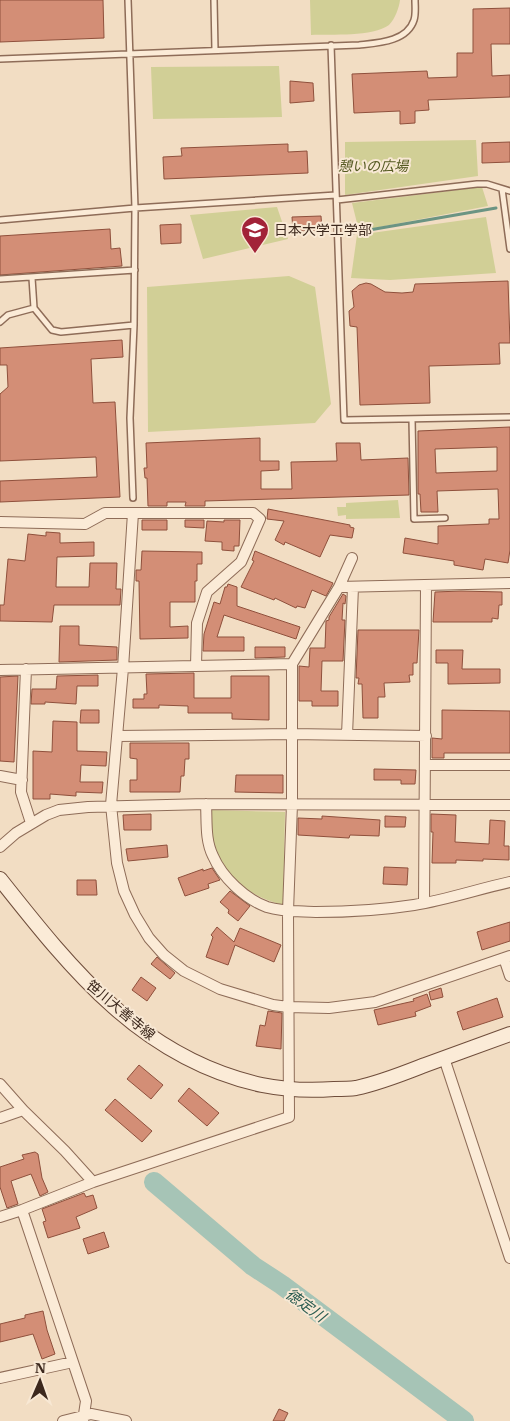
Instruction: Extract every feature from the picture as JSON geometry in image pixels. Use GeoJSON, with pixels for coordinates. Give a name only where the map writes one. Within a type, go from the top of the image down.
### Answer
{"type":"FeatureCollection","features":[{"type":"Feature","properties":{"kind":"street"},"geometry":{"type":"LineString","coordinates":[[0,522],[85,524],[105,513],[253,514],[260,519],[241,562],[207,592],[197,624],[196,666]]}},
{"type":"Feature","properties":{"kind":"street"},"geometry":{"type":"LineString","coordinates":[[133,513],[117,736],[110,805],[117,863],[124,891],[135,915],[149,938],[164,955],[184,970],[220,989],[273,1005],[288,1007],[329,1008],[375,1002],[507,957],[510,976]]}},
{"type":"Feature","properties":{"kind":"street"},"geometry":{"type":"LineString","coordinates":[[0,1217],[93,1182],[289,1117],[288,911],[292,804],[292,664],[339,587],[352,558]]}},
{"type":"Feature","properties":{"kind":"street"},"geometry":{"type":"LineString","coordinates":[[339,587],[510,583]]}},
{"type":"Feature","properties":{"kind":"street"},"geometry":{"type":"LineString","coordinates":[[424,903],[426,585]]}},
{"type":"Feature","properties":{"kind":"street"},"geometry":{"type":"LineString","coordinates":[[347,735],[353,586]]}},
{"type":"Feature","properties":{"kind":"street"},"geometry":{"type":"LineString","coordinates":[[0,670],[292,664]]}},
{"type":"Feature","properties":{"kind":"street"},"geometry":{"type":"LineString","coordinates":[[26,670],[21,792],[31,823]]}},
{"type":"Feature","properties":{"kind":"street"},"geometry":{"type":"LineString","coordinates":[[117,736],[291,734],[426,736]]}},
{"type":"Feature","properties":{"kind":"street"},"geometry":{"type":"LineString","coordinates":[[426,765],[510,765]]}},
{"type":"Feature","properties":{"kind":"street"},"geometry":{"type":"LineString","coordinates":[[0,776],[22,780]]}},
{"type":"Feature","properties":{"kind":"street"},"geometry":{"type":"LineString","coordinates":[[206,804],[207,838],[219,868],[239,890],[267,907],[288,911],[325,912],[384,909],[424,903],[510,882]]}},
{"type":"Feature","properties":{"kind":"street"},"geometry":{"type":"LineString","coordinates":[[0,847],[31,823],[59,810],[110,805],[510,805]]}},
{"type":"Feature","properties":{"kind":"street","name":"笹川大善寺線"},"geometry":{"type":"LineString","coordinates":[[0,879],[75,970],[94,990],[145,1034],[186,1058],[244,1081],[289,1090],[356,1088],[395,1076],[510,1034]]}},
{"type":"Feature","properties":{"kind":"street"},"geometry":{"type":"LineString","coordinates":[[444,1058],[510,1258]]}},
{"type":"Feature","properties":{"kind":"street"},"geometry":{"type":"LineString","coordinates":[[0,1084],[22,1110],[65,1151],[93,1182]]}},
{"type":"Feature","properties":{"kind":"street"},"geometry":{"type":"LineString","coordinates":[[0,1118],[22,1110]]}},
{"type":"Feature","properties":{"kind":"street"},"geometry":{"type":"LineString","coordinates":[[22,1210],[86,1401],[83,1419]]}},
{"type":"Feature","properties":{"kind":"street"},"geometry":{"type":"LineString","coordinates":[[0,1377],[72,1362]]}},
{"type":"Feature","properties":{"kind":"street"},"geometry":{"type":"LineString","coordinates":[[63,1421],[83,1419],[91,1414],[126,1421]]}},
{"type":"Feature","properties":{"kind":"lane"},"geometry":{"type":"LineString","coordinates":[[128,0],[135,208],[134,325],[130,418],[132,498]]}},
{"type":"Feature","properties":{"kind":"lane"},"geometry":{"type":"LineString","coordinates":[[214,0],[215,50]]}},
{"type":"Feature","properties":{"kind":"lane"},"geometry":{"type":"LineString","coordinates":[[0,59],[385,42],[396,38],[412,26],[415,18],[414,0]]}},
{"type":"Feature","properties":{"kind":"lane"},"geometry":{"type":"LineString","coordinates":[[331,45],[344,420],[510,417]]}},
{"type":"Feature","properties":{"kind":"lane"},"geometry":{"type":"LineString","coordinates":[[0,220],[135,208],[336,198],[477,184],[487,184],[510,191]]}},
{"type":"Feature","properties":{"kind":"lane"},"geometry":{"type":"LineString","coordinates":[[502,189],[510,249]]}},
{"type":"Feature","properties":{"kind":"lane"},"geometry":{"type":"LineString","coordinates":[[0,279],[135,270]]}},
{"type":"Feature","properties":{"kind":"lane"},"geometry":{"type":"LineString","coordinates":[[32,278],[34,308],[52,330],[61,332],[134,325]]}},
{"type":"Feature","properties":{"kind":"lane"},"geometry":{"type":"LineString","coordinates":[[0,322],[8,316],[34,308]]}},
{"type":"Feature","properties":{"kind":"lane"},"geometry":{"type":"LineString","coordinates":[[412,419],[414,520],[445,518]]}},
{"type":"Feature","properties":{"kind":"green space"},"geometry":{"type":"Polygon","coordinates":[[[310,0],[400,0],[393,20],[382,29],[340,35],[311,35],[310,0]]]}},
{"type":"Feature","properties":{"kind":"green space"},"geometry":{"type":"Polygon","coordinates":[[[279,66],[282,117],[153,119],[151,67],[279,66]]]}},
{"type":"Feature","properties":{"kind":"green space","name":"憩いの広場"},"geometry":{"type":"Polygon","coordinates":[[[476,140],[478,176],[345,195],[345,142],[476,140]]]}},
{"type":"Feature","properties":{"kind":"green space"},"geometry":{"type":"Polygon","coordinates":[[[482,187],[488,206],[359,231],[352,203],[482,187]]]}},
{"type":"Feature","properties":{"kind":"green space"},"geometry":{"type":"Polygon","coordinates":[[[277,207],[288,239],[203,259],[190,215],[277,207]]]}},
{"type":"Feature","properties":{"kind":"green space"},"geometry":{"type":"Polygon","coordinates":[[[486,217],[496,273],[390,280],[351,278],[357,235],[486,217]]]}},
{"type":"Feature","properties":{"kind":"green space"},"geometry":{"type":"Polygon","coordinates":[[[289,276],[315,287],[331,404],[315,423],[148,432],[147,287],[289,276]]]}},
{"type":"Feature","properties":{"kind":"green space"},"geometry":{"type":"Polygon","coordinates":[[[398,500],[400,518],[346,519],[346,515],[338,516],[337,507],[346,507],[346,503],[398,500]]]}},
{"type":"Feature","properties":{"kind":"green space"},"geometry":{"type":"Polygon","coordinates":[[[212,810],[285,812],[283,905],[246,889],[226,871],[213,848],[210,834],[212,810]]]}},
{"type":"Feature","properties":{"kind":"building"},"geometry":{"type":"Polygon","coordinates":[[[0,0],[103,0],[104,38],[0,42],[0,0]]]}},
{"type":"Feature","properties":{"kind":"building"},"geometry":{"type":"Polygon","coordinates":[[[510,8],[510,44],[491,44],[492,76],[510,75],[510,97],[428,100],[429,110],[415,111],[415,123],[400,124],[400,111],[354,113],[352,74],[427,71],[428,78],[457,77],[457,53],[473,53],[473,9],[510,8]]]}},
{"type":"Feature","properties":{"kind":"building"},"geometry":{"type":"Polygon","coordinates":[[[290,81],[313,83],[314,101],[290,103],[290,81]]]}},
{"type":"Feature","properties":{"kind":"building"},"geometry":{"type":"Polygon","coordinates":[[[510,142],[510,162],[482,163],[482,143],[510,142]]]}},
{"type":"Feature","properties":{"kind":"building"},"geometry":{"type":"Polygon","coordinates":[[[288,144],[288,152],[307,151],[308,173],[164,179],[163,157],[182,156],[181,148],[288,144]]]}},
{"type":"Feature","properties":{"kind":"building"},"geometry":{"type":"Polygon","coordinates":[[[321,216],[322,230],[293,231],[292,217],[321,216]]]}},
{"type":"Feature","properties":{"kind":"building"},"geometry":{"type":"Polygon","coordinates":[[[181,224],[181,243],[161,244],[160,225],[181,224]]]}},
{"type":"Feature","properties":{"kind":"building"},"geometry":{"type":"Polygon","coordinates":[[[110,229],[111,249],[120,248],[122,266],[0,275],[0,236],[110,229]]]}},
{"type":"Feature","properties":{"kind":"building"},"geometry":{"type":"Polygon","coordinates":[[[508,281],[510,343],[499,343],[500,364],[429,366],[430,403],[360,405],[357,327],[350,326],[349,311],[354,307],[352,291],[359,285],[366,283],[385,292],[402,293],[413,292],[415,284],[508,281]]]}},
{"type":"Feature","properties":{"kind":"building"},"geometry":{"type":"Polygon","coordinates":[[[122,340],[123,357],[91,359],[93,403],[115,402],[120,497],[0,502],[0,481],[97,477],[96,457],[0,461],[0,394],[8,387],[7,365],[0,365],[0,348],[122,340]]]}},
{"type":"Feature","properties":{"kind":"building"},"geometry":{"type":"Polygon","coordinates":[[[510,427],[510,550],[508,563],[485,559],[483,570],[454,565],[454,561],[403,553],[405,538],[438,544],[438,526],[489,524],[489,519],[499,519],[498,489],[437,491],[438,512],[421,512],[420,494],[418,494],[418,431],[510,427]],[[497,447],[435,449],[436,473],[497,471],[497,447]]]}},
{"type":"Feature","properties":{"kind":"building"},"geometry":{"type":"Polygon","coordinates":[[[260,438],[260,461],[279,461],[279,470],[261,471],[261,489],[292,489],[291,462],[337,461],[336,443],[360,443],[361,460],[408,458],[409,495],[205,501],[205,506],[185,506],[186,502],[167,502],[167,506],[148,506],[147,478],[145,478],[144,468],[147,468],[146,443],[260,438]]]}},
{"type":"Feature","properties":{"kind":"building"},"geometry":{"type":"Polygon","coordinates":[[[268,509],[350,525],[350,527],[354,528],[352,538],[330,535],[320,557],[285,542],[284,545],[275,540],[284,521],[267,519],[268,509]]]}},
{"type":"Feature","properties":{"kind":"building"},"geometry":{"type":"Polygon","coordinates":[[[142,520],[167,520],[167,530],[142,530],[142,520]]]}},
{"type":"Feature","properties":{"kind":"building"},"geometry":{"type":"Polygon","coordinates":[[[185,520],[204,520],[204,528],[185,527],[185,520]]]}},
{"type":"Feature","properties":{"kind":"building"},"geometry":{"type":"Polygon","coordinates":[[[224,520],[240,520],[239,546],[234,546],[234,551],[222,550],[222,542],[205,541],[207,521],[224,522],[224,520]]]}},
{"type":"Feature","properties":{"kind":"building"},"geometry":{"type":"Polygon","coordinates":[[[46,532],[60,533],[60,543],[94,542],[94,556],[57,557],[56,587],[89,587],[90,563],[117,563],[116,589],[121,589],[120,605],[54,605],[52,622],[0,621],[0,605],[4,605],[8,559],[25,561],[28,534],[46,536],[46,532]]]}},
{"type":"Feature","properties":{"kind":"building"},"geometry":{"type":"Polygon","coordinates":[[[142,551],[202,552],[202,564],[197,564],[195,602],[170,602],[170,627],[188,626],[188,638],[140,639],[139,581],[136,581],[136,570],[141,570],[142,551]]]}},
{"type":"Feature","properties":{"kind":"building"},"geometry":{"type":"Polygon","coordinates":[[[255,551],[333,583],[326,596],[312,590],[305,608],[297,606],[296,608],[275,598],[274,600],[241,587],[254,561],[252,560],[255,551]]]}},
{"type":"Feature","properties":{"kind":"building"},"geometry":{"type":"Polygon","coordinates":[[[228,584],[237,587],[237,606],[300,627],[296,639],[224,615],[217,637],[244,637],[244,651],[203,651],[204,634],[214,602],[220,604],[225,587],[228,584]]]}},
{"type":"Feature","properties":{"kind":"building"},"geometry":{"type":"Polygon","coordinates":[[[435,592],[502,592],[502,605],[499,605],[498,619],[492,618],[492,622],[433,622],[435,592]]]}},
{"type":"Feature","properties":{"kind":"building"},"geometry":{"type":"Polygon","coordinates":[[[343,594],[346,596],[345,604],[343,603],[342,620],[345,620],[343,661],[322,661],[321,691],[338,691],[338,706],[312,706],[312,701],[299,701],[299,666],[309,667],[310,648],[325,648],[326,621],[329,620],[343,594]]]}},
{"type":"Feature","properties":{"kind":"building"},"geometry":{"type":"Polygon","coordinates":[[[60,626],[79,626],[79,645],[117,647],[117,660],[59,662],[60,626]]]}},
{"type":"Feature","properties":{"kind":"building"},"geometry":{"type":"Polygon","coordinates":[[[358,630],[419,630],[417,663],[413,663],[413,675],[409,675],[410,682],[384,683],[385,697],[378,697],[378,718],[363,718],[362,684],[358,684],[359,678],[356,678],[358,630]]]}},
{"type":"Feature","properties":{"kind":"building"},"geometry":{"type":"Polygon","coordinates":[[[255,647],[285,647],[285,657],[255,658],[255,647]]]}},
{"type":"Feature","properties":{"kind":"building"},"geometry":{"type":"Polygon","coordinates":[[[436,650],[463,650],[462,669],[500,669],[500,683],[448,684],[448,663],[436,663],[436,650]]]}},
{"type":"Feature","properties":{"kind":"building"},"geometry":{"type":"Polygon","coordinates":[[[194,673],[194,698],[231,698],[231,676],[269,676],[269,720],[232,719],[232,713],[188,713],[188,706],[159,705],[159,708],[133,708],[133,699],[144,699],[144,694],[147,694],[146,674],[194,673]]]}},
{"type":"Feature","properties":{"kind":"building"},"geometry":{"type":"Polygon","coordinates":[[[98,675],[98,686],[77,686],[76,704],[45,702],[45,704],[31,704],[32,689],[56,689],[57,676],[98,675]]]}},
{"type":"Feature","properties":{"kind":"building"},"geometry":{"type":"Polygon","coordinates":[[[18,676],[14,762],[0,761],[0,677],[18,676]]]}},
{"type":"Feature","properties":{"kind":"building"},"geometry":{"type":"Polygon","coordinates":[[[81,710],[99,710],[99,723],[80,723],[81,710]]]}},
{"type":"Feature","properties":{"kind":"building"},"geometry":{"type":"Polygon","coordinates":[[[442,710],[510,711],[510,753],[444,753],[444,758],[432,758],[432,738],[442,739],[442,710]]]}},
{"type":"Feature","properties":{"kind":"building"},"geometry":{"type":"Polygon","coordinates":[[[53,721],[77,722],[77,751],[107,752],[106,766],[81,765],[80,782],[103,782],[102,793],[76,792],[76,796],[50,794],[50,799],[33,799],[33,751],[52,752],[53,721]]]}},
{"type":"Feature","properties":{"kind":"building"},"geometry":{"type":"Polygon","coordinates":[[[130,743],[189,743],[189,759],[185,759],[184,776],[181,776],[180,792],[130,792],[130,780],[137,780],[137,759],[130,758],[130,743]]]}},
{"type":"Feature","properties":{"kind":"building"},"geometry":{"type":"Polygon","coordinates":[[[374,769],[416,770],[415,784],[401,784],[401,780],[374,780],[374,769]]]}},
{"type":"Feature","properties":{"kind":"building"},"geometry":{"type":"Polygon","coordinates":[[[236,775],[283,775],[283,793],[235,792],[236,775]]]}},
{"type":"Feature","properties":{"kind":"building"},"geometry":{"type":"Polygon","coordinates":[[[151,814],[151,830],[124,830],[123,815],[151,814]]]}},
{"type":"Feature","properties":{"kind":"building"},"geometry":{"type":"Polygon","coordinates":[[[431,814],[456,815],[455,842],[489,844],[490,820],[505,821],[504,846],[509,846],[509,860],[456,860],[456,863],[432,863],[433,832],[431,832],[431,814]]]}},
{"type":"Feature","properties":{"kind":"building"},"geometry":{"type":"Polygon","coordinates":[[[322,816],[380,820],[379,836],[350,835],[349,838],[298,835],[298,818],[322,819],[322,816]]]}},
{"type":"Feature","properties":{"kind":"building"},"geometry":{"type":"Polygon","coordinates":[[[385,816],[406,817],[405,827],[385,827],[385,816]]]}},
{"type":"Feature","properties":{"kind":"building"},"geometry":{"type":"Polygon","coordinates":[[[167,845],[168,857],[128,861],[126,849],[167,845]]]}},
{"type":"Feature","properties":{"kind":"building"},"geometry":{"type":"Polygon","coordinates":[[[384,867],[408,868],[407,885],[383,884],[384,867]]]}},
{"type":"Feature","properties":{"kind":"building"},"geometry":{"type":"Polygon","coordinates":[[[212,868],[220,880],[208,884],[209,888],[185,896],[178,878],[203,869],[203,871],[212,868]]]}},
{"type":"Feature","properties":{"kind":"building"},"geometry":{"type":"Polygon","coordinates":[[[77,880],[96,880],[97,895],[77,895],[77,880]]]}},
{"type":"Feature","properties":{"kind":"building"},"geometry":{"type":"Polygon","coordinates":[[[230,891],[250,906],[238,921],[228,913],[229,910],[220,902],[230,891]]]}},
{"type":"Feature","properties":{"kind":"building"},"geometry":{"type":"Polygon","coordinates":[[[510,922],[510,941],[482,950],[477,932],[510,922]]]}},
{"type":"Feature","properties":{"kind":"building"},"geometry":{"type":"Polygon","coordinates":[[[217,927],[234,942],[240,928],[281,945],[274,962],[235,945],[228,965],[206,957],[213,937],[211,935],[217,927]]]}},
{"type":"Feature","properties":{"kind":"building"},"geometry":{"type":"Polygon","coordinates":[[[157,957],[175,973],[170,979],[151,964],[157,957]]]}},
{"type":"Feature","properties":{"kind":"building"},"geometry":{"type":"Polygon","coordinates":[[[141,977],[156,988],[147,1001],[132,990],[141,977]]]}},
{"type":"Feature","properties":{"kind":"building"},"geometry":{"type":"Polygon","coordinates":[[[441,988],[443,997],[431,1000],[429,992],[441,988]]]}},
{"type":"Feature","properties":{"kind":"building"},"geometry":{"type":"Polygon","coordinates":[[[427,994],[431,1006],[415,1012],[416,1016],[378,1025],[374,1010],[414,1001],[413,999],[427,994]]]}},
{"type":"Feature","properties":{"kind":"building"},"geometry":{"type":"Polygon","coordinates":[[[497,998],[503,1017],[463,1030],[457,1012],[497,998]]]}},
{"type":"Feature","properties":{"kind":"building"},"geometry":{"type":"Polygon","coordinates":[[[268,1011],[282,1013],[281,1049],[256,1046],[260,1025],[265,1026],[268,1011]]]}},
{"type":"Feature","properties":{"kind":"building"},"geometry":{"type":"Polygon","coordinates":[[[139,1065],[163,1085],[151,1099],[127,1079],[139,1065]]]}},
{"type":"Feature","properties":{"kind":"building"},"geometry":{"type":"Polygon","coordinates":[[[189,1088],[219,1113],[207,1126],[178,1101],[189,1088]]]}},
{"type":"Feature","properties":{"kind":"building"},"geometry":{"type":"Polygon","coordinates":[[[115,1099],[152,1131],[142,1142],[105,1110],[115,1099]]]}},
{"type":"Feature","properties":{"kind":"building"},"geometry":{"type":"Polygon","coordinates":[[[35,1152],[38,1154],[42,1178],[48,1192],[40,1196],[31,1174],[11,1181],[18,1204],[7,1208],[0,1187],[0,1167],[24,1159],[22,1155],[35,1152]]]}},
{"type":"Feature","properties":{"kind":"building"},"geometry":{"type":"Polygon","coordinates":[[[84,1193],[86,1197],[93,1195],[97,1208],[76,1217],[80,1228],[48,1238],[43,1222],[46,1221],[42,1209],[84,1193]]]}},
{"type":"Feature","properties":{"kind":"building"},"geometry":{"type":"Polygon","coordinates":[[[104,1232],[109,1247],[88,1254],[83,1239],[104,1232]]]}},
{"type":"Feature","properties":{"kind":"building"},"geometry":{"type":"Polygon","coordinates":[[[43,1311],[55,1354],[42,1359],[33,1334],[0,1342],[0,1324],[43,1311]]]}},
{"type":"Feature","properties":{"kind":"building"},"geometry":{"type":"Polygon","coordinates":[[[279,1409],[288,1413],[284,1421],[273,1421],[279,1409]]]}},
{"type":"Feature","properties":{"kind":"waterway"},"geometry":{"type":"LineString","coordinates":[[352,233],[496,208]]}},
{"type":"Feature","properties":{"kind":"waterway","name":"徳定川"},"geometry":{"type":"LineString","coordinates":[[154,1182],[253,1266],[282,1285],[464,1421]]}},
{"type":"Feature","properties":{"kind":"place","name":"日本大学工学部"},"geometry":{"type":"Point","coordinates":[255,254]}}]}
